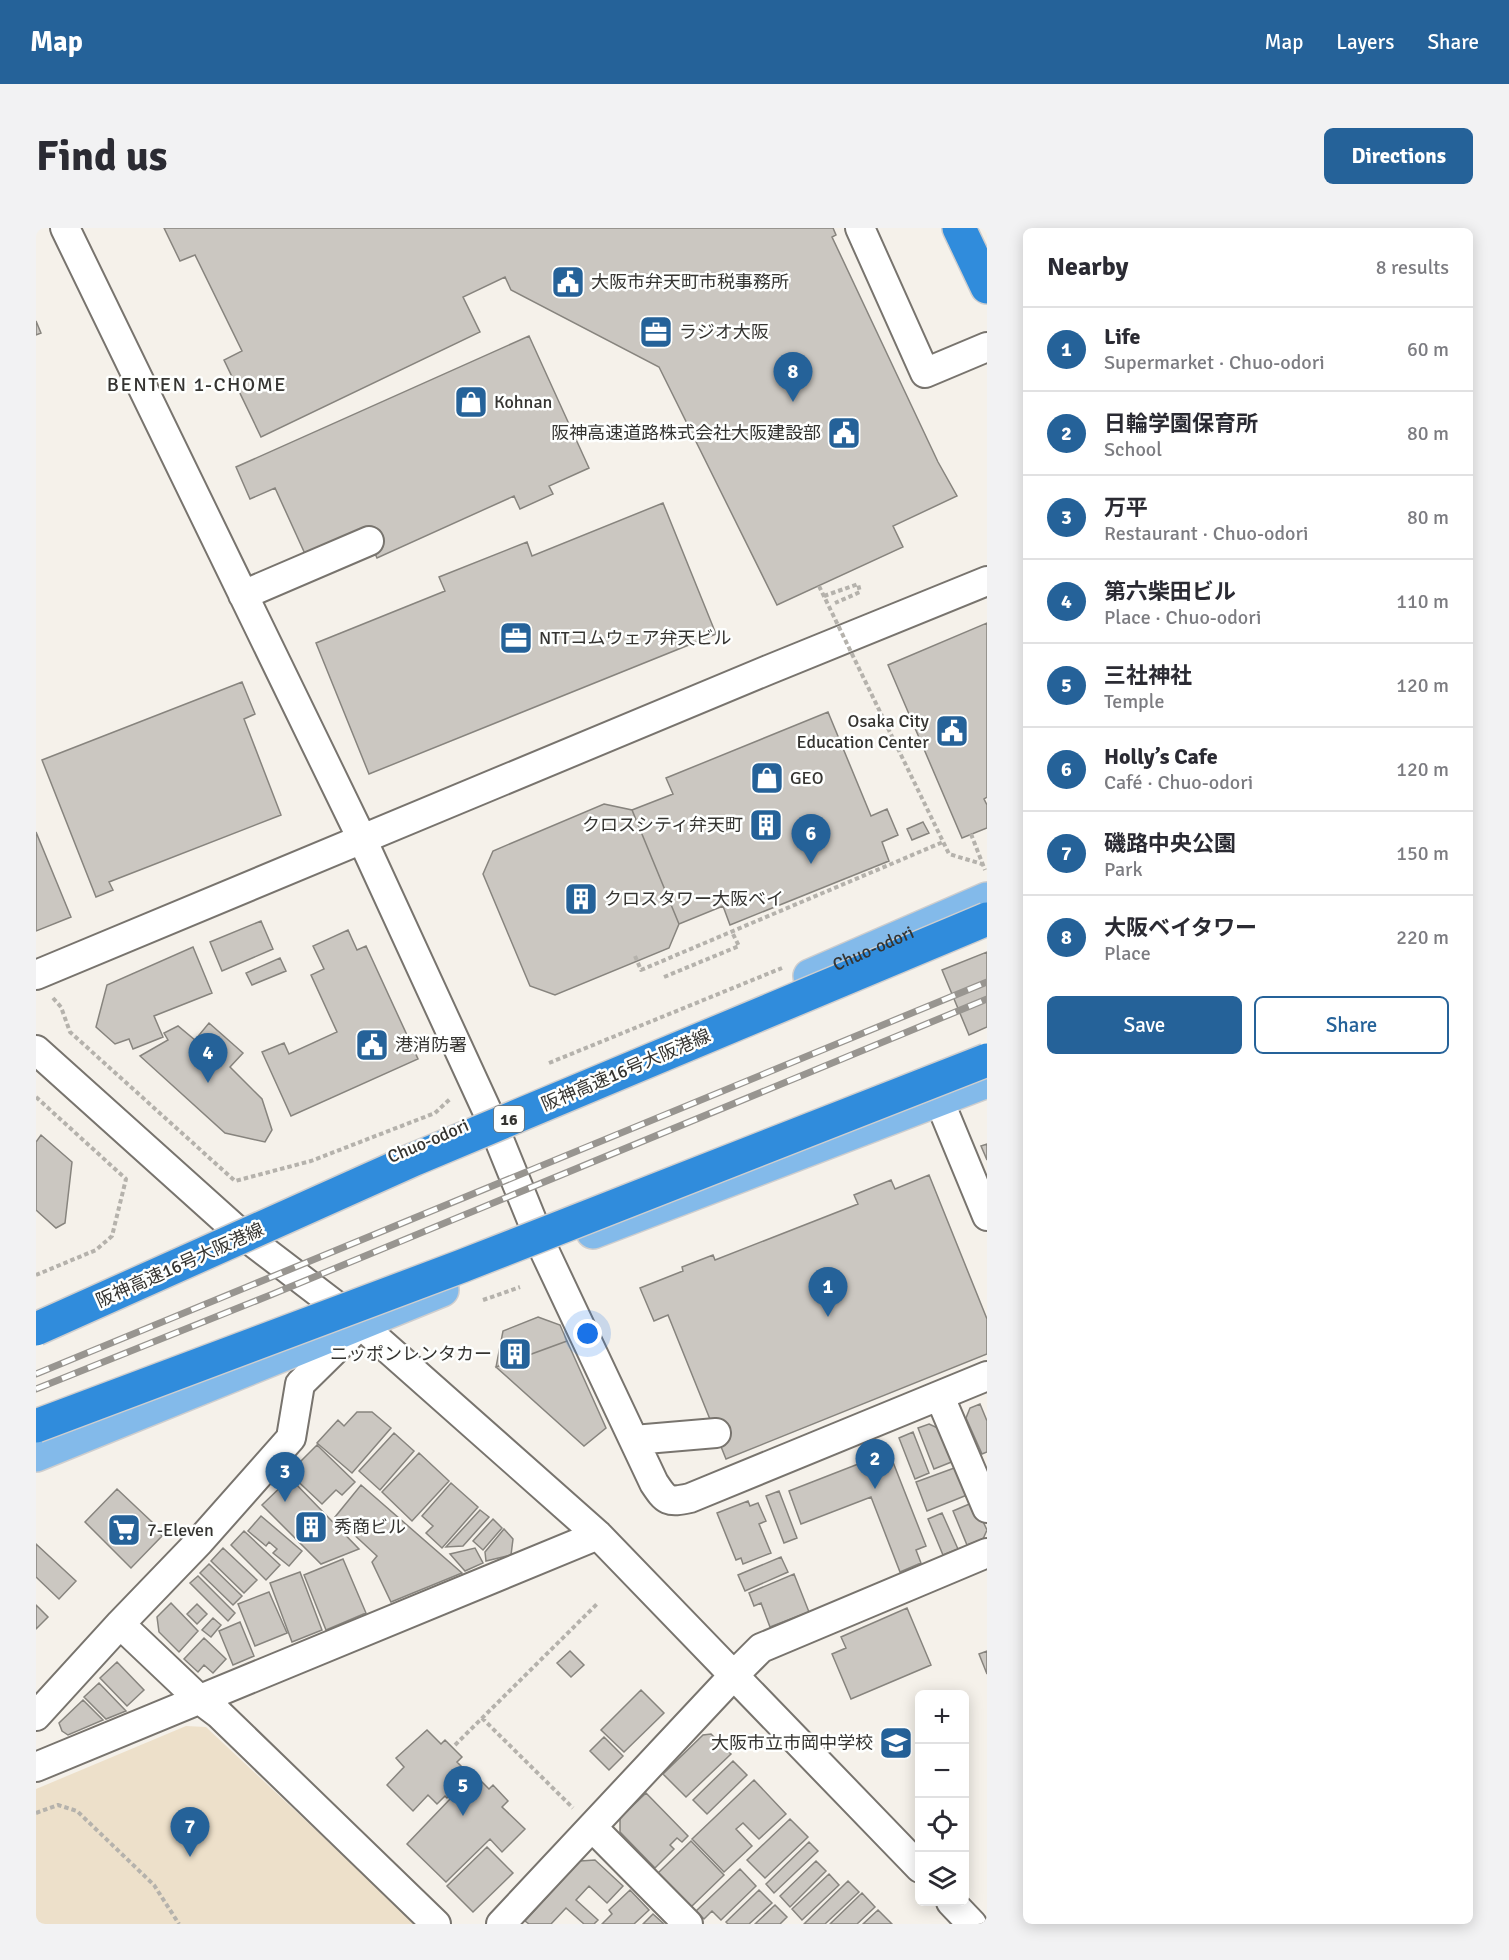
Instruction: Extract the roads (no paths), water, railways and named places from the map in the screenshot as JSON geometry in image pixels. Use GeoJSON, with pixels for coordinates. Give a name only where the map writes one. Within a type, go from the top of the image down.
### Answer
{"type":"FeatureCollection","features":[{"type":"Feature","properties":{"kind":"highway"},"geometry":{"type":"LineString","coordinates":[[959,228],[987,286]]}},
{"type":"Feature","properties":{"kind":"highway","name":"阪神高速16号大阪港線"},"geometry":{"type":"LineString","coordinates":[[36,1329],[415,1159],[987,919]]}},
{"type":"Feature","properties":{"kind":"highway"},"geometry":{"type":"LineString","coordinates":[[36,1426],[473,1261],[987,1059]]}},
{"type":"Feature","properties":{"kind":"main road","name":"Chuo-odori"},"geometry":{"type":"LineString","coordinates":[[36,1317],[233,1227],[987,899]]}},
{"type":"Feature","properties":{"kind":"main road"},"geometry":{"type":"LineString","coordinates":[[36,1455],[424,1297],[987,1082]]}},
{"type":"Feature","properties":{"kind":"street"},"geometry":{"type":"LineString","coordinates":[[64,228],[362,839],[489,1115],[544,1250],[663,1497],[676,1502],[690,1498],[987,1376]]}},
{"type":"Feature","properties":{"kind":"street"},"geometry":{"type":"LineString","coordinates":[[860,228],[925,374],[987,347]]}},
{"type":"Feature","properties":{"kind":"street"},"geometry":{"type":"LineString","coordinates":[[243,595],[369,541]]}},
{"type":"Feature","properties":{"kind":"street"},"geometry":{"type":"LineString","coordinates":[[42,984],[362,839],[987,581]]}},
{"type":"Feature","properties":{"kind":"street"},"geometry":{"type":"LineString","coordinates":[[36,1050],[233,1227],[360,1324],[598,1535],[915,1863]]}},
{"type":"Feature","properties":{"kind":"street"},"geometry":{"type":"LineString","coordinates":[[939,1100],[987,1216]]}},
{"type":"Feature","properties":{"kind":"street"},"geometry":{"type":"LineString","coordinates":[[36,1716],[199,1542],[291,1438],[300,1384],[360,1324]]}},
{"type":"Feature","properties":{"kind":"street"},"geometry":{"type":"LineString","coordinates":[[940,1397],[987,1508]]}},
{"type":"Feature","properties":{"kind":"street"},"geometry":{"type":"LineString","coordinates":[[634,1440],[716,1433]]}},
{"type":"Feature","properties":{"kind":"street"},"geometry":{"type":"LineString","coordinates":[[36,1767],[598,1535]]}},
{"type":"Feature","properties":{"kind":"street"},"geometry":{"type":"LineString","coordinates":[[501,1924],[761,1648],[987,1553]]}},
{"type":"Feature","properties":{"kind":"street"},"geometry":{"type":"LineString","coordinates":[[120,1624],[199,1699],[219,1714],[436,1924]]}},
{"type":"Feature","properties":{"kind":"street"},"geometry":{"type":"LineString","coordinates":[[592,1827],[688,1924]]}},
{"type":"Feature","properties":{"kind":"street"},"geometry":{"type":"LineString","coordinates":[[955,1906],[972,1924]]}},
{"type":"Feature","properties":{"kind":"railway"},"geometry":{"type":"LineString","coordinates":[[36,1374],[987,982]]}},
{"type":"Feature","properties":{"kind":"railway"},"geometry":{"type":"LineString","coordinates":[[36,1389],[273,1294],[987,999]]}},
{"type":"Feature","properties":{"kind":"place","name":"大阪市弁天町市税事務所"},"geometry":{"type":"Point","coordinates":[568,282]}},
{"type":"Feature","properties":{"kind":"place","name":"ラジオ大阪"},"geometry":{"type":"Point","coordinates":[656,332]}},
{"type":"Feature","properties":{"kind":"place","name":"Kohnan"},"geometry":{"type":"Point","coordinates":[471,402]}},
{"type":"Feature","properties":{"kind":"place","name":"大阪ベイタワー"},"geometry":{"type":"Point","coordinates":[793,402]}},
{"type":"Feature","properties":{"kind":"place","name":"阪神高速道路株式会社大阪建設部"},"geometry":{"type":"Point","coordinates":[844,433]}},
{"type":"Feature","properties":{"kind":"place","name":"NTTコムウェア弁天ビル"},"geometry":{"type":"Point","coordinates":[516,638]}},
{"type":"Feature","properties":{"kind":"place","name":"Osaka City Education Center"},"geometry":{"type":"Point","coordinates":[952,731]}},
{"type":"Feature","properties":{"kind":"place","name":"GEO"},"geometry":{"type":"Point","coordinates":[767,778]}},
{"type":"Feature","properties":{"kind":"place","name":"クロスシティ弁天町"},"geometry":{"type":"Point","coordinates":[766,825]}},
{"type":"Feature","properties":{"kind":"place","name":"Holly’s Cafe"},"geometry":{"type":"Point","coordinates":[811,864]}},
{"type":"Feature","properties":{"kind":"place","name":"クロスタワー大阪ベイ"},"geometry":{"type":"Point","coordinates":[581,899]}},
{"type":"Feature","properties":{"kind":"place","name":"港消防署"},"geometry":{"type":"Point","coordinates":[372,1045]}},
{"type":"Feature","properties":{"kind":"place","name":"第六柴田ビル"},"geometry":{"type":"Point","coordinates":[208,1083]}},
{"type":"Feature","properties":{"kind":"place","name":"Life"},"geometry":{"type":"Point","coordinates":[828,1317]}},
{"type":"Feature","properties":{"kind":"place","name":"ニッポンレンタカー"},"geometry":{"type":"Point","coordinates":[515,1354]}},
{"type":"Feature","properties":{"kind":"place","name":"日輪学園保育所"},"geometry":{"type":"Point","coordinates":[875,1489]}},
{"type":"Feature","properties":{"kind":"place","name":"万平"},"geometry":{"type":"Point","coordinates":[285,1502]}},
{"type":"Feature","properties":{"kind":"place","name":"秀商ビル"},"geometry":{"type":"Point","coordinates":[311,1527]}},
{"type":"Feature","properties":{"kind":"place","name":"7-Eleven"},"geometry":{"type":"Point","coordinates":[124,1530]}},
{"type":"Feature","properties":{"kind":"place","name":"大阪市立市岡中学校"},"geometry":{"type":"Point","coordinates":[896,1743]}},
{"type":"Feature","properties":{"kind":"place","name":"三社神社"},"geometry":{"type":"Point","coordinates":[463,1816]}},
{"type":"Feature","properties":{"kind":"place","name":"磯路中央公園"},"geometry":{"type":"Point","coordinates":[190,1857]}},
{"type":"Feature","properties":{"kind":"district","name":"BENTEN 1-CHOME"},"geometry":{"type":"Point","coordinates":[197,384]}}]}
